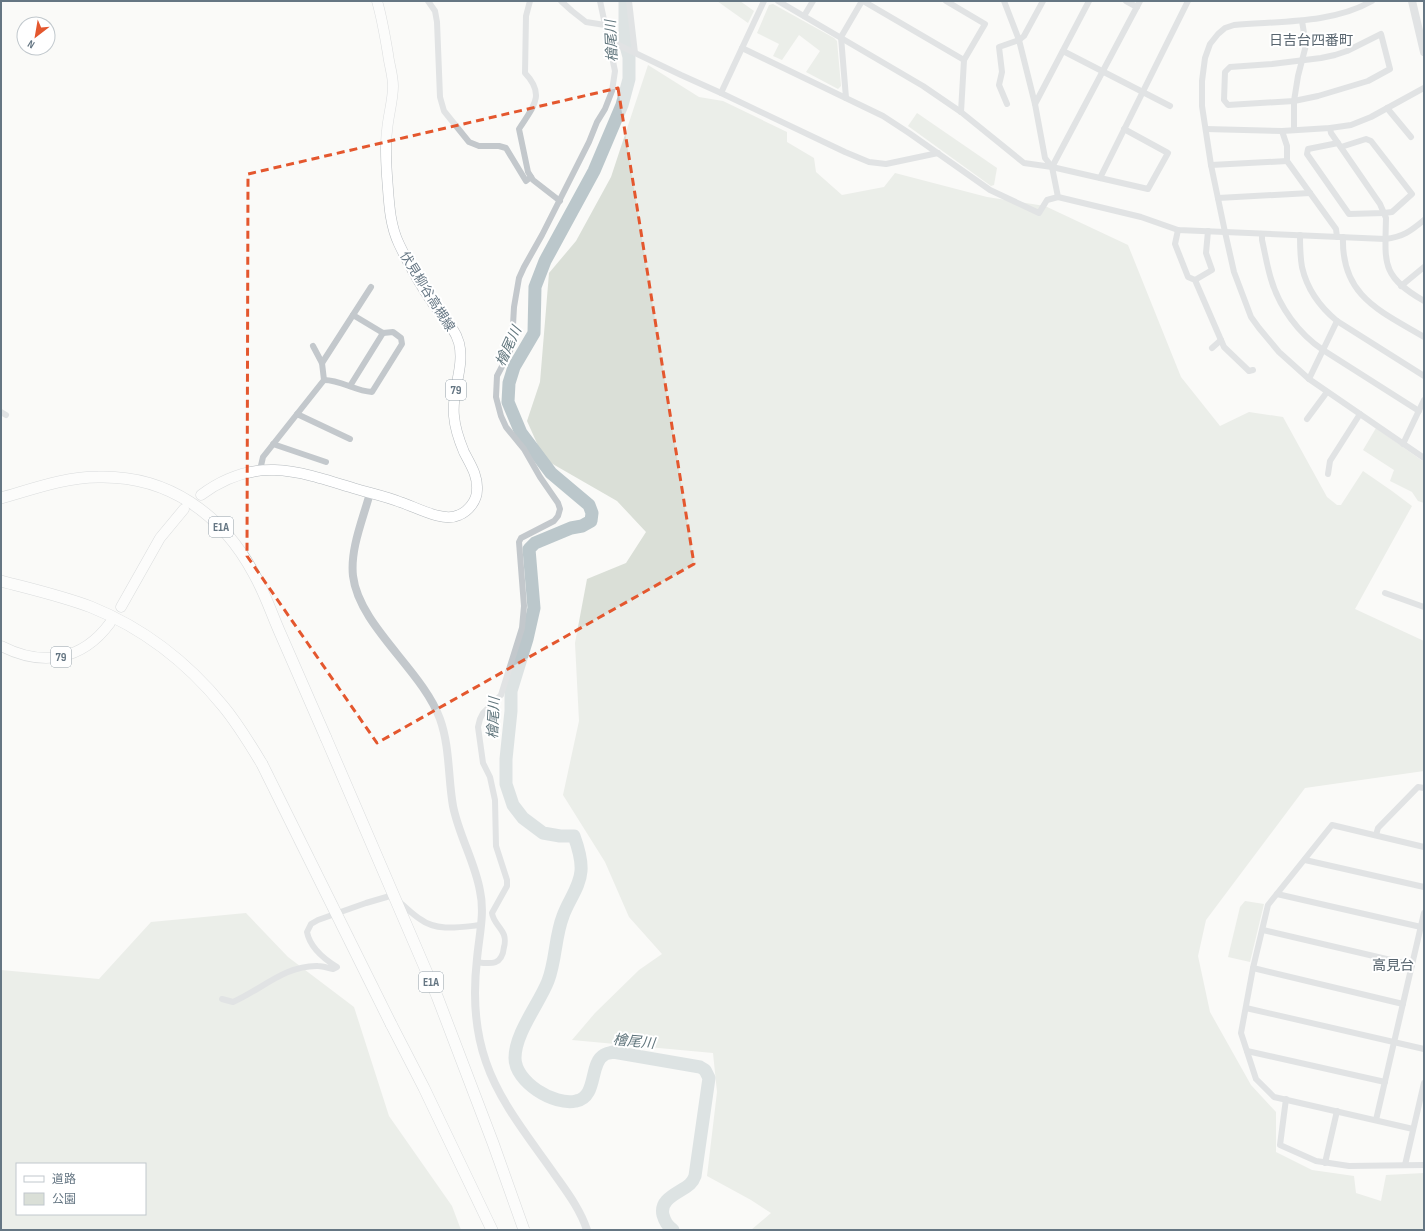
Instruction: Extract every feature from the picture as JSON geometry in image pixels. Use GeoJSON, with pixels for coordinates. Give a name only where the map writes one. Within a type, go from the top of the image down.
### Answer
{"type":"FeatureCollection","features":[{"type":"Feature","properties":{"kind":"highway","name":"E1A"},"geometry":{"type":"LineString","coordinates":[[1,498],[68,480],[98,476],[133,479],[161,487],[184,498],[219,524],[231,538],[254,574],[437,996],[493,1143],[524,1230]]}},
{"type":"Feature","properties":{"kind":"highway"},"geometry":{"type":"LineString","coordinates":[[1,581],[67,598],[134,628],[157,643],[180,662],[203,683],[224,707],[242,731],[262,764],[424,1088],[492,1230]]}},
{"type":"Feature","properties":{"kind":"main road","name":"伏見柳谷高槻線"},"geometry":{"type":"LineString","coordinates":[[200,495],[211,487],[229,478],[250,471],[274,470],[298,472],[398,500],[432,514],[450,518],[458,516],[467,510],[474,501],[477,492],[477,478],[457,434],[453,414],[458,377],[459,344],[452,328],[434,306],[399,244],[389,213],[386,146],[393,84],[378,1]]}},
{"type":"Feature","properties":{"kind":"main road"},"geometry":{"type":"LineString","coordinates":[[121,607],[160,538],[184,509]]}},
{"type":"Feature","properties":{"kind":"main road","name":"79"},"geometry":{"type":"LineString","coordinates":[[1,646],[34,657],[65,657],[81,650],[92,642],[102,634],[110,623]]}},
{"type":"Feature","properties":{"kind":"street"},"geometry":{"type":"LineString","coordinates":[[428,1],[435,11],[437,22],[440,97],[444,111],[469,142],[479,146],[499,146],[506,148],[526,181],[531,177]]}},
{"type":"Feature","properties":{"kind":"street"},"geometry":{"type":"LineString","coordinates":[[530,1],[526,16],[525,73],[533,81],[537,91],[536,102],[520,129],[528,172],[533,180],[560,201]]}},
{"type":"Feature","properties":{"kind":"street"},"geometry":{"type":"LineString","coordinates":[[561,1],[586,22],[605,25]]}},
{"type":"Feature","properties":{"kind":"street"},"geometry":{"type":"LineString","coordinates":[[476,962],[490,964],[497,962],[503,955],[505,945],[504,935],[492,918],[492,913],[507,886],[507,880],[496,846],[494,789],[483,763],[478,727],[483,713],[500,695],[522,628],[524,606],[519,542],[521,538],[554,521],[558,516],[560,509],[558,503],[524,449],[506,427],[501,416],[496,397],[497,376],[510,351],[512,343],[514,308],[519,278],[560,201],[589,142],[597,122],[605,109],[612,91],[615,71],[600,1]]}},
{"type":"Feature","properties":{"kind":"street"},"geometry":{"type":"LineString","coordinates":[[629,1],[635,53]]}},
{"type":"Feature","properties":{"kind":"street"},"geometry":{"type":"LineString","coordinates":[[721,93],[764,1]]}},
{"type":"Feature","properties":{"kind":"street"},"geometry":{"type":"LineString","coordinates":[[778,1],[923,86],[961,112],[1024,163],[1052,167],[1148,189],[1168,152],[1124,129]]}},
{"type":"Feature","properties":{"kind":"street"},"geometry":{"type":"LineString","coordinates":[[804,16],[813,1]]}},
{"type":"Feature","properties":{"kind":"street"},"geometry":{"type":"LineString","coordinates":[[846,98],[841,37],[863,1],[964,60]]}},
{"type":"Feature","properties":{"kind":"street"},"geometry":{"type":"LineString","coordinates":[[946,1],[985,24],[964,60],[961,112]]}},
{"type":"Feature","properties":{"kind":"street"},"geometry":{"type":"LineString","coordinates":[[1004,1],[1019,40],[1035,104],[1045,158],[1052,167],[1058,197]]}},
{"type":"Feature","properties":{"kind":"street"},"geometry":{"type":"LineString","coordinates":[[1003,101],[1000,85],[1002,72],[999,47],[1019,40],[1024,36],[1043,1]]}},
{"type":"Feature","properties":{"kind":"street"},"geometry":{"type":"LineString","coordinates":[[1035,104],[1089,1]]}},
{"type":"Feature","properties":{"kind":"street"},"geometry":{"type":"LineString","coordinates":[[1052,167],[1139,4],[1126,1]]}},
{"type":"Feature","properties":{"kind":"street"},"geometry":{"type":"LineString","coordinates":[[1100,178],[1188,1]]}},
{"type":"Feature","properties":{"kind":"street"},"geometry":{"type":"LineString","coordinates":[[1372,1],[1359,8],[1332,16],[1302,21],[1234,25],[1225,28],[1210,44],[1205,58],[1202,81],[1202,106],[1211,165],[1234,272],[1251,317],[1279,352],[1309,379],[1424,458]]}},
{"type":"Feature","properties":{"kind":"street"},"geometry":{"type":"LineString","coordinates":[[1412,1],[1424,50]]}},
{"type":"Feature","properties":{"kind":"street"},"geometry":{"type":"LineString","coordinates":[[1294,129],[1294,101],[1306,45],[1302,21]]}},
{"type":"Feature","properties":{"kind":"street"},"geometry":{"type":"LineString","coordinates":[[1381,34],[1390,69],[1368,81],[1318,96],[1294,101],[1228,105],[1224,100],[1225,72],[1230,67],[1336,55],[1353,49],[1381,34]]}},
{"type":"Feature","properties":{"kind":"street"},"geometry":{"type":"LineString","coordinates":[[608,40],[869,162],[886,164],[938,154]]}},
{"type":"Feature","properties":{"kind":"street"},"geometry":{"type":"LineString","coordinates":[[742,48],[846,98],[871,112],[883,116],[990,190],[1039,213],[1047,200],[1058,197],[1140,217],[1178,230],[1385,239],[1397,238],[1409,233],[1424,220]]}},
{"type":"Feature","properties":{"kind":"street"},"geometry":{"type":"LineString","coordinates":[[1063,51],[1170,106]]}},
{"type":"Feature","properties":{"kind":"street"},"geometry":{"type":"LineString","coordinates":[[1206,129],[1282,131],[1351,125],[1371,117],[1424,88]]}},
{"type":"Feature","properties":{"kind":"street"},"geometry":{"type":"LineString","coordinates":[[1387,108],[1411,137]]}},
{"type":"Feature","properties":{"kind":"street"},"geometry":{"type":"LineString","coordinates":[[1330,128],[1331,133],[1380,204],[1384,213],[1386,218],[1386,260],[1390,272],[1401,286],[1424,301]]}},
{"type":"Feature","properties":{"kind":"street"},"geometry":{"type":"LineString","coordinates":[[1282,131],[1286,146],[1287,161],[1336,229],[1340,237],[1347,271],[1355,285],[1366,300],[1380,312],[1424,337]]}},
{"type":"Feature","properties":{"kind":"street"},"geometry":{"type":"LineString","coordinates":[[1366,139],[1371,141],[1412,194],[1392,212],[1349,214],[1307,154],[1308,148],[1339,145],[1366,139]]}},
{"type":"Feature","properties":{"kind":"street"},"geometry":{"type":"LineString","coordinates":[[1211,165],[1287,161]]}},
{"type":"Feature","properties":{"kind":"street"},"geometry":{"type":"LineString","coordinates":[[1218,198],[1310,193]]}},
{"type":"Feature","properties":{"kind":"street"},"geometry":{"type":"LineString","coordinates":[[1178,230],[1175,244],[1188,277],[1195,280],[1224,347],[1249,371],[1253,370]]}},
{"type":"Feature","properties":{"kind":"street"},"geometry":{"type":"LineString","coordinates":[[1195,280],[1212,270],[1206,253],[1208,231]]}},
{"type":"Feature","properties":{"kind":"street"},"geometry":{"type":"LineString","coordinates":[[1262,234],[1262,240],[1271,278],[1276,293],[1294,323],[1314,344],[1419,411]]}},
{"type":"Feature","properties":{"kind":"street"},"geometry":{"type":"LineString","coordinates":[[1300,235],[1302,267],[1315,298],[1325,311],[1337,321],[1424,376]]}},
{"type":"Feature","properties":{"kind":"street"},"geometry":{"type":"LineString","coordinates":[[1401,286],[1424,267]]}},
{"type":"Feature","properties":{"kind":"street"},"geometry":{"type":"LineString","coordinates":[[322,364],[371,287]]}},
{"type":"Feature","properties":{"kind":"street"},"geometry":{"type":"LineString","coordinates":[[324,380],[334,380],[363,392],[372,392],[402,344],[401,338],[393,332],[383,333],[353,315]]}},
{"type":"Feature","properties":{"kind":"street"},"geometry":{"type":"LineString","coordinates":[[1309,379],[1337,321]]}},
{"type":"Feature","properties":{"kind":"street"},"geometry":{"type":"LineString","coordinates":[[350,386],[383,333]]}},
{"type":"Feature","properties":{"kind":"street"},"geometry":{"type":"LineString","coordinates":[[1212,348],[1221,340]]}},
{"type":"Feature","properties":{"kind":"street"},"geometry":{"type":"LineString","coordinates":[[260,470],[263,457],[324,380],[322,364],[313,346]]}},
{"type":"Feature","properties":{"kind":"street"},"geometry":{"type":"LineString","coordinates":[[1307,419],[1327,392]]}},
{"type":"Feature","properties":{"kind":"street"},"geometry":{"type":"LineString","coordinates":[[1403,444],[1424,400]]}},
{"type":"Feature","properties":{"kind":"street"},"geometry":{"type":"LineString","coordinates":[[297,414],[350,439]]}},
{"type":"Feature","properties":{"kind":"street"},"geometry":{"type":"LineString","coordinates":[[1328,474],[1330,461],[1360,414]]}},
{"type":"Feature","properties":{"kind":"street"},"geometry":{"type":"LineString","coordinates":[[273,444],[326,462]]}},
{"type":"Feature","properties":{"kind":"street"},"geometry":{"type":"LineString","coordinates":[[370,493],[357,541],[353,575],[357,592],[366,610],[377,627],[422,686],[440,718],[445,734],[451,792],[458,824],[480,890],[482,906],[474,992],[475,1017],[479,1042],[486,1064],[505,1102],[568,1193],[578,1209],[587,1230]]}},
{"type":"Feature","properties":{"kind":"street"},"geometry":{"type":"LineString","coordinates":[[1385,593],[1424,609]]}},
{"type":"Feature","properties":{"kind":"street"},"geometry":{"type":"LineString","coordinates":[[1376,835],[1378,828],[1418,787],[1424,788]]}},
{"type":"Feature","properties":{"kind":"street"},"geometry":{"type":"LineString","coordinates":[[1414,1129],[1274,1097],[1256,1078],[1241,1033],[1253,968],[1268,905],[1332,825],[1424,847]]}},
{"type":"Feature","properties":{"kind":"street"},"geometry":{"type":"LineString","coordinates":[[1305,860],[1424,888]]}},
{"type":"Feature","properties":{"kind":"street"},"geometry":{"type":"LineString","coordinates":[[1277,894],[1421,927]]}},
{"type":"Feature","properties":{"kind":"street"},"geometry":{"type":"LineString","coordinates":[[222,999],[233,1002],[244,998],[273,979],[302,967],[319,966],[333,969],[337,967],[324,959],[308,938],[306,932],[310,924],[318,920],[366,902],[390,896],[400,902],[421,921],[449,929],[481,925]]}},
{"type":"Feature","properties":{"kind":"street"},"geometry":{"type":"LineString","coordinates":[[1376,1120],[1424,913]]}},
{"type":"Feature","properties":{"kind":"street"},"geometry":{"type":"LineString","coordinates":[[1262,930],[1412,965]]}},
{"type":"Feature","properties":{"kind":"street"},"geometry":{"type":"LineString","coordinates":[[1253,968],[1403,1004]]}},
{"type":"Feature","properties":{"kind":"street"},"geometry":{"type":"LineString","coordinates":[[1246,1008],[1424,1048]]}},
{"type":"Feature","properties":{"kind":"street"},"geometry":{"type":"LineString","coordinates":[[1247,1051],[1385,1082]]}},
{"type":"Feature","properties":{"kind":"street"},"geometry":{"type":"LineString","coordinates":[[1405,1165],[1424,1083]]}},
{"type":"Feature","properties":{"kind":"street"},"geometry":{"type":"LineString","coordinates":[[1286,1099],[1280,1145],[1316,1161],[1325,1163],[1349,1166],[1424,1165]]}},
{"type":"Feature","properties":{"kind":"street"},"geometry":{"type":"LineString","coordinates":[[1325,1163],[1338,1111]]}},
{"type":"Feature","properties":{"kind":"highlighted area"},"geometry":{"type":"Polygon","coordinates":[[[618,88],[694,564],[377,743],[247,556],[248,174],[618,88]]]}},
{"type":"Feature","properties":{"kind":"green space"},"geometry":{"type":"Polygon","coordinates":[[[717,1],[740,1],[754,11],[748,23],[717,1]]]}},
{"type":"Feature","properties":{"kind":"green space"},"geometry":{"type":"Polygon","coordinates":[[[773,4],[837,41],[841,86],[838,89],[806,72],[820,51],[799,35],[782,60],[773,56],[779,44],[757,33],[769,5],[773,4]]]}},
{"type":"Feature","properties":{"kind":"green space"},"geometry":{"type":"Polygon","coordinates":[[[648,65],[699,97],[723,101],[787,132],[787,142],[814,158],[816,172],[842,195],[884,187],[895,173],[987,197],[1045,206],[1128,245],[1181,377],[1220,426],[1249,412],[1283,417],[1327,497],[1337,505],[1341,505],[1363,471],[1412,506],[1355,609],[1424,641],[1424,771],[1305,788],[1206,920],[1198,956],[1210,1012],[1251,1085],[1276,1112],[1276,1152],[1312,1170],[1354,1176],[1356,1193],[1381,1201],[1386,1175],[1424,1173],[1424,1230],[751,1230],[771,1213],[751,1200],[707,1176],[717,1092],[713,1053],[572,1040],[595,1013],[639,970],[662,954],[629,917],[605,862],[563,795],[579,721],[575,643],[587,579],[626,563],[646,532],[617,501],[544,459],[527,421],[540,382],[549,273],[576,241],[611,177],[648,65]]]}},
{"type":"Feature","properties":{"kind":"green space"},"geometry":{"type":"Polygon","coordinates":[[[917,113],[997,168],[994,185],[991,186],[908,126],[917,113]]]}},
{"type":"Feature","properties":{"kind":"green space"},"geometry":{"type":"Polygon","coordinates":[[[1376,428],[1424,462],[1424,503],[1418,501],[1412,492],[1390,481],[1394,470],[1363,450],[1376,428]]]}},
{"type":"Feature","properties":{"kind":"green space"},"geometry":{"type":"Polygon","coordinates":[[[1245,901],[1264,904],[1250,962],[1228,957],[1240,907],[1245,901]]]}},
{"type":"Feature","properties":{"kind":"green space"},"geometry":{"type":"Polygon","coordinates":[[[246,913],[288,957],[354,1007],[389,1116],[452,1206],[461,1230],[1,1230],[1,970],[99,979],[151,922],[246,913]]]}},
{"type":"Feature","properties":{"kind":"waterway","name":"檜尾川"},"geometry":{"type":"LineString","coordinates":[[625,1],[625,42],[629,57],[629,79],[622,105],[594,171],[545,261],[535,287],[534,333],[514,367],[509,383],[508,402],[521,433],[551,473],[589,505],[592,513],[591,521],[582,526],[571,528],[535,543],[529,549],[534,608],[527,639],[511,691],[511,711],[506,759],[506,784],[513,805],[523,818],[543,833],[560,836],[574,836],[581,867],[578,883],[560,924],[551,973],[544,990],[523,1029],[516,1048],[515,1058],[521,1076],[528,1083],[547,1096],[567,1102],[576,1101],[583,1098],[588,1093],[599,1059],[605,1054],[613,1052],[700,1067],[705,1070],[709,1078],[695,1176],[690,1184],[671,1196],[664,1204],[663,1215],[665,1222],[673,1230]]}},
{"type":"Feature","properties":{"kind":"district","name":"日吉台四番町"},"geometry":{"type":"Point","coordinates":[1311,40]}},
{"type":"Feature","properties":{"kind":"district","name":"高見台"},"geometry":{"type":"Point","coordinates":[1393,965]}}]}
